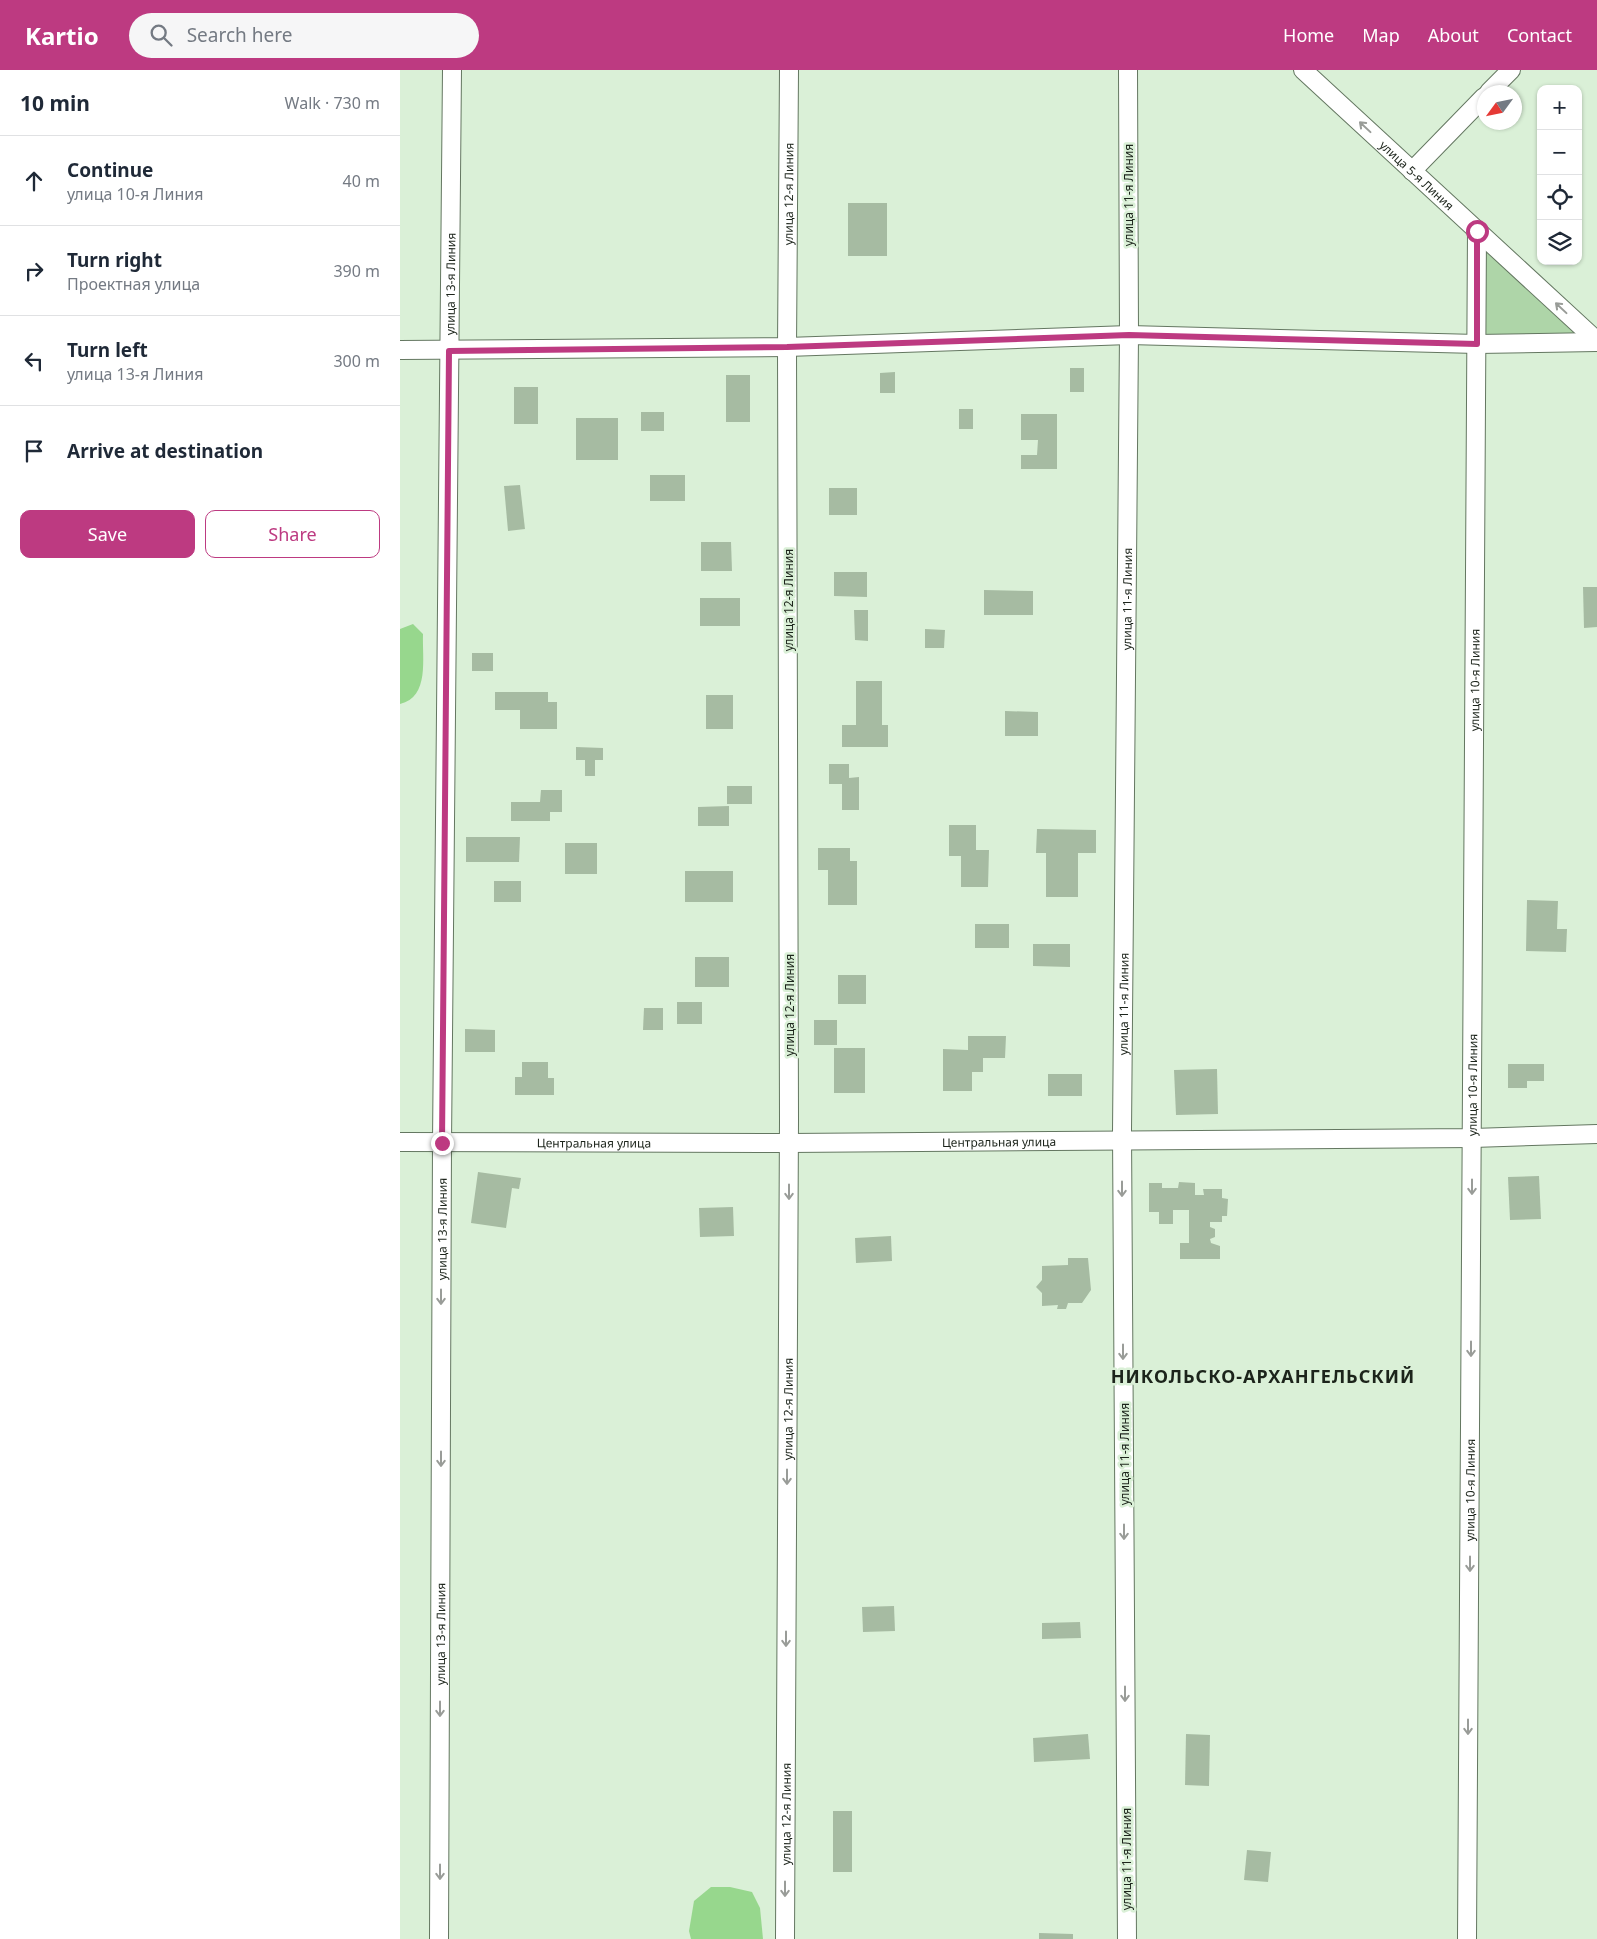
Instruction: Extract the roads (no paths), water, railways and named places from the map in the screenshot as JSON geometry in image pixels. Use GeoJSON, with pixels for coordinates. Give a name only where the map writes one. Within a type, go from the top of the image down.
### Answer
{"type":"FeatureCollection","features":[{"type":"Feature","properties":{"kind":"street","name":"улица 13-я Линия"},"geometry":{"type":"LineString","coordinates":[[440,1939],[442,1143],[452,70]]}},
{"type":"Feature","properties":{"kind":"street","name":"улица 12-я Линия"},"geometry":{"type":"LineString","coordinates":[[785,1939],[789,1143],[787,347],[789,70]]}},
{"type":"Feature","properties":{"kind":"street","name":"улица 11-я Линия"},"geometry":{"type":"LineString","coordinates":[[1127,1939],[1122,1140],[1129,335],[1128,70]]}},
{"type":"Feature","properties":{"kind":"street","name":"улица 5-я Линия"},"geometry":{"type":"LineString","coordinates":[[1303,70],[1597,342]]}},
{"type":"Feature","properties":{"kind":"street"},"geometry":{"type":"LineString","coordinates":[[1496,85],[1511,70]]}},
{"type":"Feature","properties":{"kind":"street"},"geometry":{"type":"LineString","coordinates":[[1412,171],[1477,104]]}},
{"type":"Feature","properties":{"kind":"street","name":"улица 10-я Линия"},"geometry":{"type":"LineString","coordinates":[[1467,1939],[1477,231]]}},
{"type":"Feature","properties":{"kind":"street"},"geometry":{"type":"LineString","coordinates":[[400,350],[787,347],[1129,335],[1477,344],[1597,342]]}},
{"type":"Feature","properties":{"kind":"street","name":"Центральная улица"},"geometry":{"type":"LineString","coordinates":[[400,1142],[789,1143],[1473,1138],[1597,1134]]}},
{"type":"Feature","properties":{"kind":"district","name":"НИКОЛЬСКО-АРХАНГЕЛЬСКИЙ"},"geometry":{"type":"Point","coordinates":[1263,1376]}}]}
